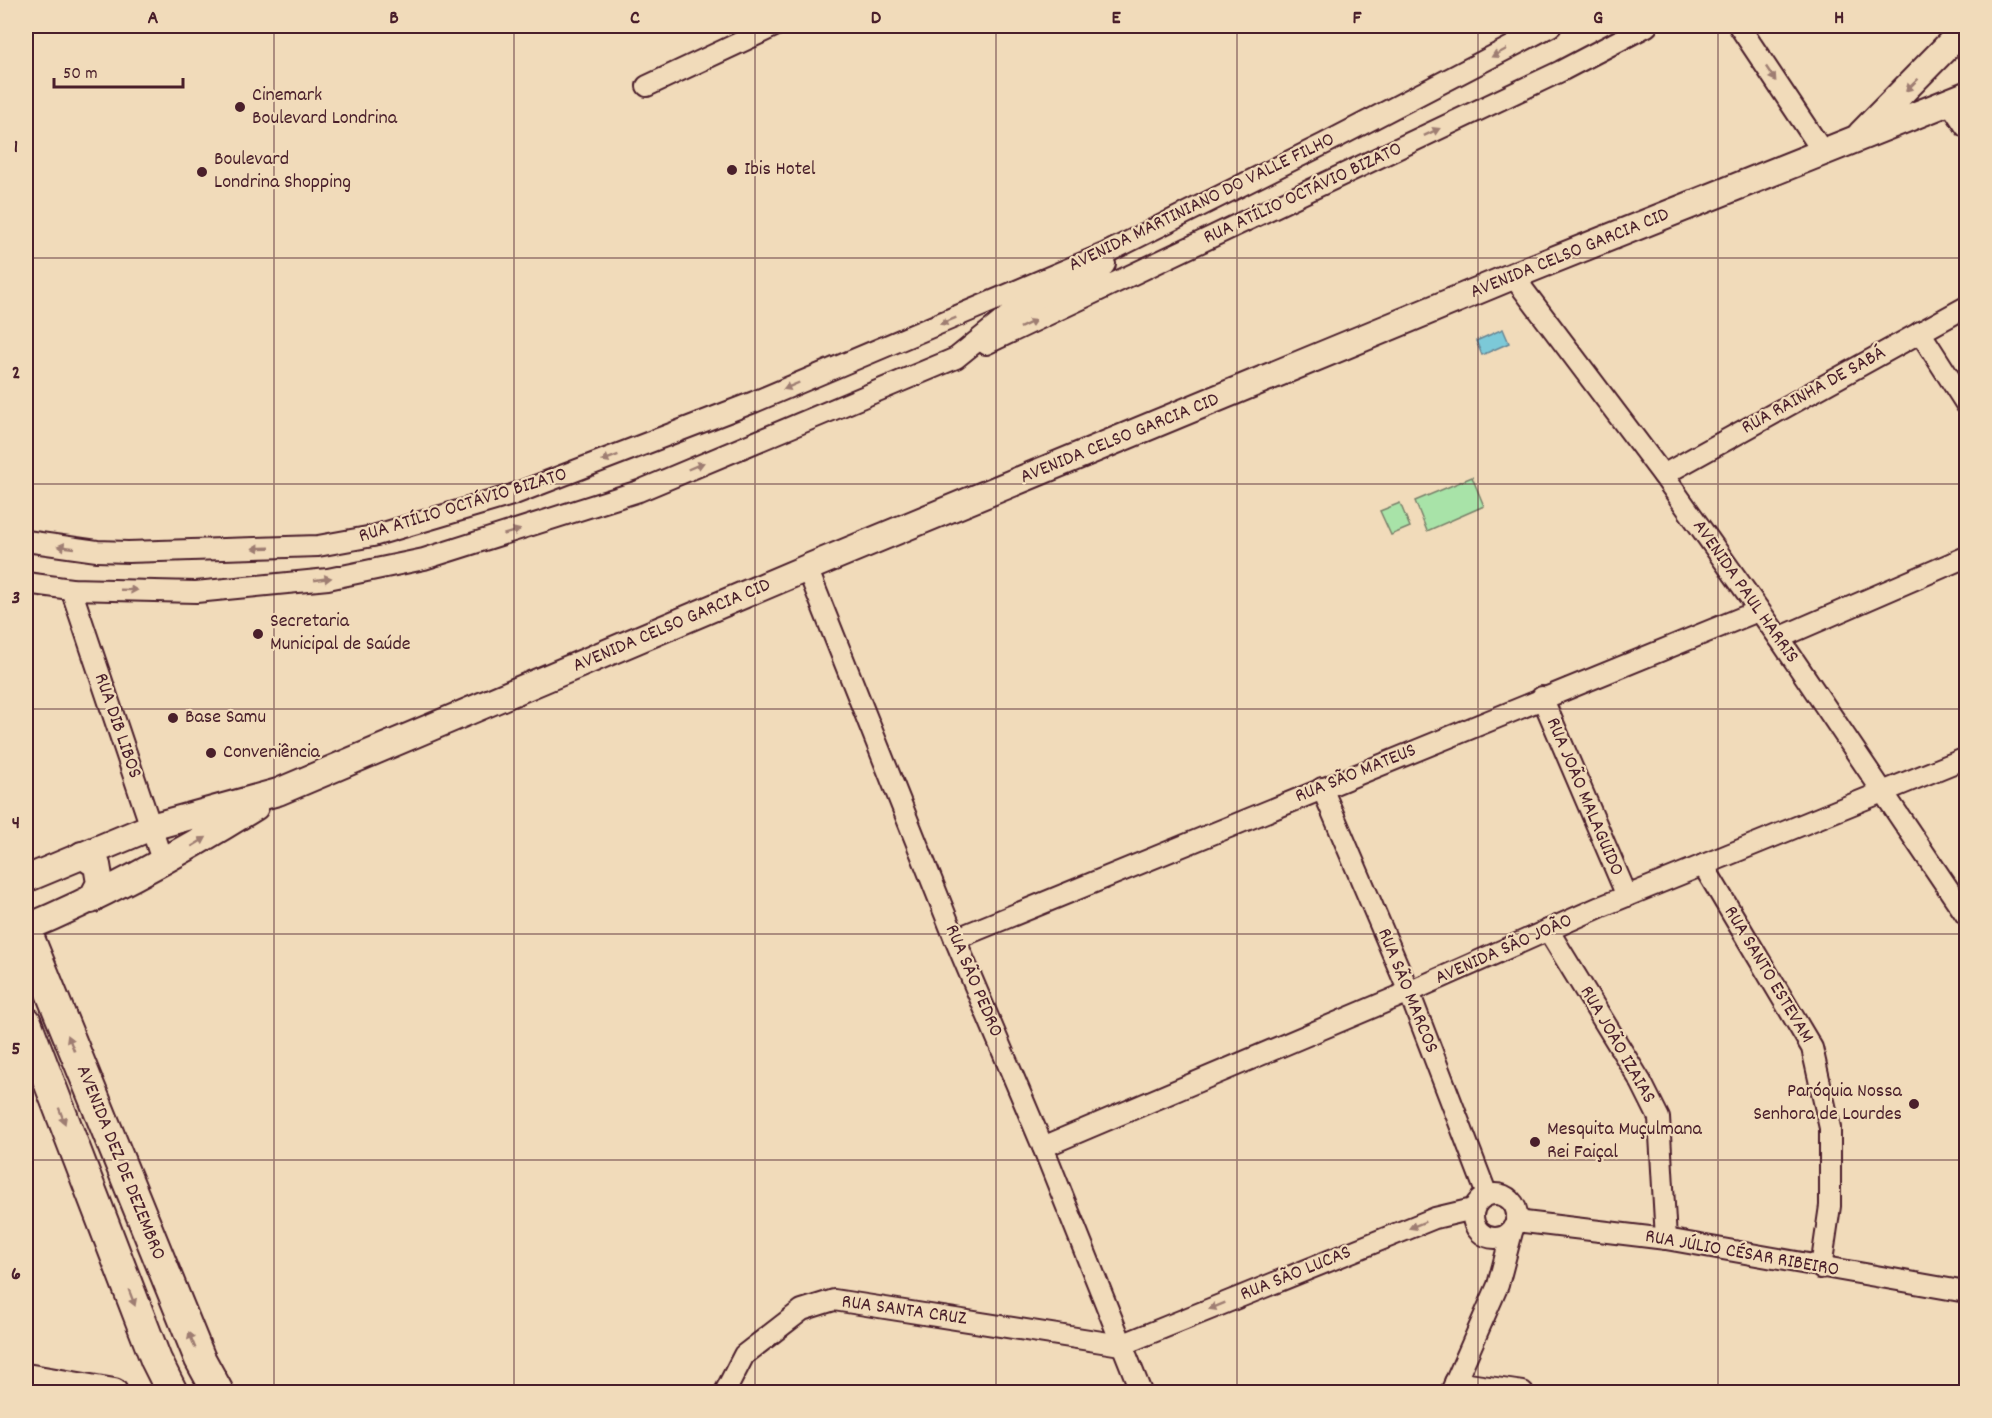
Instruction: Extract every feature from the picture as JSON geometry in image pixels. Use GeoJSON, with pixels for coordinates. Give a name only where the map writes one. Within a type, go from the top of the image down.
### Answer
{"type":"FeatureCollection","features":[{"type":"Feature","properties":{"kind":"highway","name":"AVENIDA DEZ DE DEZEMBRO"},"geometry":{"type":"LineString","coordinates":[[26,930],[200,1359],[218,1392]]}},
{"type":"Feature","properties":{"kind":"highway","name":"AVENIDA DEZ DE DEZEMBRO"},"geometry":{"type":"LineString","coordinates":[[26,1022],[156,1360],[172,1392]]}},
{"type":"Feature","properties":{"kind":"main road"},"geometry":{"type":"LineString","coordinates":[[1852,143],[1936,61],[1966,27]]}},
{"type":"Feature","properties":{"kind":"main road"},"geometry":{"type":"LineString","coordinates":[[1936,61],[1937,77],[1958,99]]}},
{"type":"Feature","properties":{"kind":"main road","name":"AVENIDA CELSO GARCIA CID"},"geometry":{"type":"LineString","coordinates":[[26,879],[151,827],[278,792],[807,568],[1513,276],[1958,99]]}},
{"type":"Feature","properties":{"kind":"main road","name":"AVENIDA CELSO GARCIA CID"},"geometry":{"type":"LineString","coordinates":[[26,930],[163,863],[278,792]]}},
{"type":"Feature","properties":{"kind":"main road"},"geometry":{"type":"LineString","coordinates":[[82,855],[97,865],[100,883],[82,904]]}},
{"type":"Feature","properties":{"kind":"main road"},"geometry":{"type":"LineString","coordinates":[[26,1377],[105,1391]]}},
{"type":"Feature","properties":{"kind":"street"},"geometry":{"type":"LineString","coordinates":[[647,86],[775,26]]}},
{"type":"Feature","properties":{"kind":"street","name":"AVENIDA MARTINIANO DO VALLE FILHO"},"geometry":{"type":"LineString","coordinates":[[844,362],[974,310],[1106,253],[1324,144],[1551,26]]}},
{"type":"Feature","properties":{"kind":"street","name":"RUA ATÍLIO OCTÁVIO BIZATO"},"geometry":{"type":"LineString","coordinates":[[956,358],[1561,71],[1647,26]]}},
{"type":"Feature","properties":{"kind":"street"},"geometry":{"type":"LineString","coordinates":[[1739,26],[1823,152]]}},
{"type":"Feature","properties":{"kind":"street"},"geometry":{"type":"LineString","coordinates":[[1958,99],[1966,127]]}},
{"type":"Feature","properties":{"kind":"street"},"geometry":{"type":"LineString","coordinates":[[26,583],[71,589],[196,592],[328,579],[424,559],[639,490],[956,358],[1019,307],[1101,269],[1106,261],[1106,253]]}},
{"type":"Feature","properties":{"kind":"street","name":"AVENIDA PAUL HARRIS"},"geometry":{"type":"LineString","coordinates":[[1513,276],[1663,476],[1779,638],[1966,915]]}},
{"type":"Feature","properties":{"kind":"street","name":"RUA RAINHA DE SABÁ"},"geometry":{"type":"LineString","coordinates":[[1663,476],[1966,307]]}},
{"type":"Feature","properties":{"kind":"street"},"geometry":{"type":"LineString","coordinates":[[1920,332],[1966,404]]}},
{"type":"Feature","properties":{"kind":"street","name":"RUA ATÍLIO OCTÁVIO BIZATO"},"geometry":{"type":"LineString","coordinates":[[26,541],[97,551],[128,552],[318,546],[374,536],[512,495],[754,402],[844,362]]}},
{"type":"Feature","properties":{"kind":"street"},"geometry":{"type":"LineString","coordinates":[[1779,638],[1966,557]]}},
{"type":"Feature","properties":{"kind":"street","name":"RUA SÃO PEDRO"},"geometry":{"type":"LineString","coordinates":[[807,568],[955,939],[1043,1148],[1141,1392]]}},
{"type":"Feature","properties":{"kind":"street","name":"RUA DIB LIBOS"},"geometry":{"type":"LineString","coordinates":[[71,589],[163,863]]}},
{"type":"Feature","properties":{"kind":"street","name":"RUA SÃO MATEUS"},"geometry":{"type":"LineString","coordinates":[[955,939],[1542,697],[1758,611]]}},
{"type":"Feature","properties":{"kind":"street","name":"RUA JOÃO MALAGUIDO"},"geometry":{"type":"LineString","coordinates":[[1542,697],[1627,896]]}},
{"type":"Feature","properties":{"kind":"street","name":"AVENIDA SÃO JOÃO"},"geometry":{"type":"LineString","coordinates":[[1043,1148],[1627,896],[1966,758]]}},
{"type":"Feature","properties":{"kind":"street","name":"RUA SÃO MARCOS"},"geometry":{"type":"LineString","coordinates":[[1322,788],[1409,992],[1487,1195]]}},
{"type":"Feature","properties":{"kind":"street","name":"RUA SANTO ESTEVAM"},"geometry":{"type":"LineString","coordinates":[[1703,866],[1812,1048],[1830,1128],[1830,1206],[1821,1268]]}},
{"type":"Feature","properties":{"kind":"street","name":"RUA JOÃO IZAIAS"},"geometry":{"type":"LineString","coordinates":[[1548,930],[1641,1082],[1659,1118],[1666,1239]]}},
{"type":"Feature","properties":{"kind":"street"},"geometry":{"type":"LineString","coordinates":[[1515,1225],[1502,1237],[1488,1237],[1477,1229],[1473,1209],[1481,1198],[1501,1194],[1507,1197],[1515,1208],[1515,1225],[1498,1285],[1453,1387],[1523,1392]]}},
{"type":"Feature","properties":{"kind":"street","name":"RUA SÃO LUCAS"},"geometry":{"type":"LineString","coordinates":[[1122,1344],[1435,1218],[1473,1209]]}},
{"type":"Feature","properties":{"kind":"street","name":"RUA JÚLIO CÉSAR RIBEIRO"},"geometry":{"type":"LineString","coordinates":[[1515,1225],[1666,1239],[1966,1292]]}},
{"type":"Feature","properties":{"kind":"street"},"geometry":{"type":"LineString","coordinates":[[1488,1237],[1498,1285]]}},
{"type":"Feature","properties":{"kind":"street","name":"RUA SANTA CRUZ"},"geometry":{"type":"LineString","coordinates":[[725,1392],[744,1355],[802,1310],[834,1300],[1122,1344]]}},
{"type":"Feature","properties":{"kind":"green space"},"geometry":{"type":"Polygon","coordinates":[[[1472,477],[1484,506],[1427,531],[1415,501],[1472,477]]]}},
{"type":"Feature","properties":{"kind":"green space"},"geometry":{"type":"Polygon","coordinates":[[[1400,503],[1410,527],[1391,535],[1380,511],[1400,503]]]}},
{"type":"Feature","properties":{"kind":"water"},"geometry":{"type":"Polygon","coordinates":[[[1503,329],[1509,343],[1482,355],[1476,341],[1503,329]]]}},
{"type":"Feature","properties":{"kind":"place","name":"Cinemark Boulevard Londrina"},"geometry":{"type":"Point","coordinates":[240,107]}},
{"type":"Feature","properties":{"kind":"place","name":"Ibis Hotel"},"geometry":{"type":"Point","coordinates":[732,170]}},
{"type":"Feature","properties":{"kind":"place","name":"Boulevard Londrina Shopping"},"geometry":{"type":"Point","coordinates":[202,172]}},
{"type":"Feature","properties":{"kind":"place","name":"Secretaria Municipal de Saúde"},"geometry":{"type":"Point","coordinates":[258,634]}},
{"type":"Feature","properties":{"kind":"place","name":"Base Samu"},"geometry":{"type":"Point","coordinates":[173,718]}},
{"type":"Feature","properties":{"kind":"place","name":"Conveniência"},"geometry":{"type":"Point","coordinates":[211,753]}},
{"type":"Feature","properties":{"kind":"place","name":"Paróquia Nossa Senhora de Lourdes"},"geometry":{"type":"Point","coordinates":[1914,1104]}},
{"type":"Feature","properties":{"kind":"place","name":"Mesquita Muçulmana Rei Faiçal"},"geometry":{"type":"Point","coordinates":[1535,1142]}}]}
